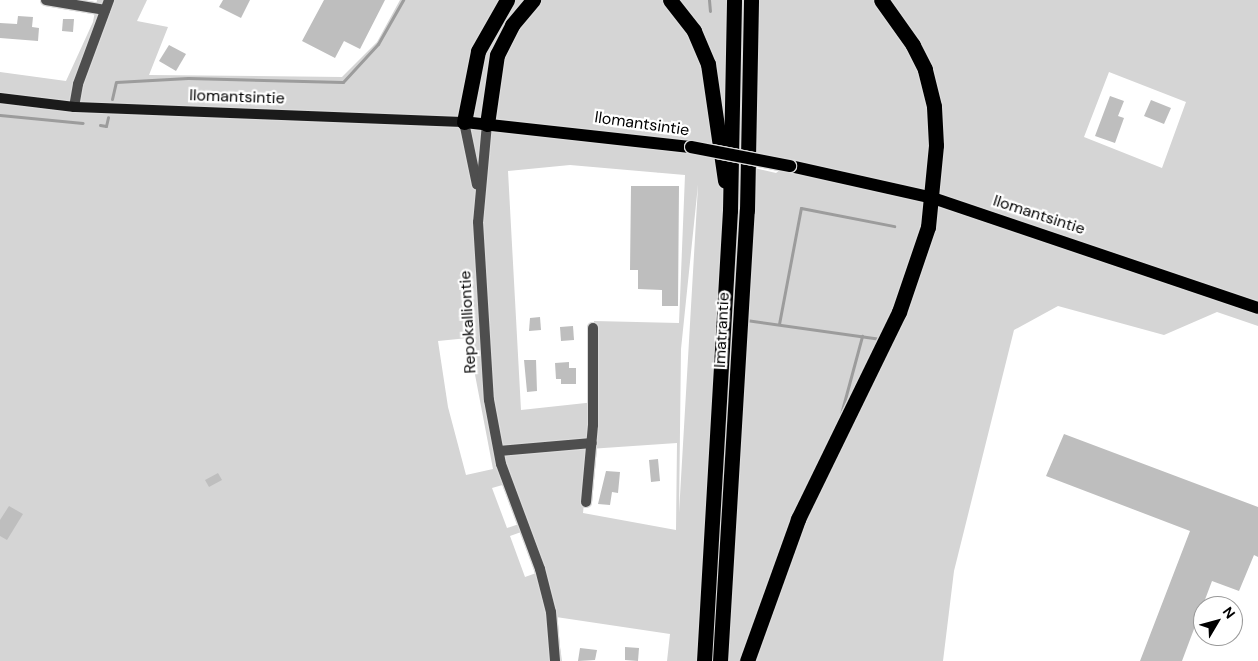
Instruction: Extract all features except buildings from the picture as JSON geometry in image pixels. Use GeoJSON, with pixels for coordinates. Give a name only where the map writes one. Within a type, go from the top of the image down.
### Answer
{"type":"FeatureCollection","features":[{"type":"Feature","properties":{"kind":"highway"},"geometry":{"type":"LineString","coordinates":[[464,122],[478,52],[507,0]]}},
{"type":"Feature","properties":{"kind":"highway"},"geometry":{"type":"LineString","coordinates":[[487,124],[497,55],[512,25],[533,0]]}},
{"type":"Feature","properties":{"kind":"highway"},"geometry":{"type":"LineString","coordinates":[[670,0],[694,32],[708,64],[730,210]]}},
{"type":"Feature","properties":{"kind":"highway","name":"Imatrantie"},"geometry":{"type":"LineString","coordinates":[[704,661],[730,210],[734,0]]}},
{"type":"Feature","properties":{"kind":"highway","name":"Imatrantie"},"geometry":{"type":"LineString","coordinates":[[720,661],[747,210],[751,0]]}},
{"type":"Feature","properties":{"kind":"highway"},"geometry":{"type":"LineString","coordinates":[[747,661],[798,519],[899,312],[928,227],[933,198],[936,146],[934,106],[925,69],[913,45],[880,0]]}},
{"type":"Feature","properties":{"kind":"main road","name":"Ilomantsintie"},"geometry":{"type":"LineString","coordinates":[[0,98],[74,107],[464,122],[691,147],[790,166],[933,198],[1258,308]]}},
{"type":"Feature","properties":{"kind":"street"},"geometry":{"type":"LineString","coordinates":[[46,0],[105,10]]}},
{"type":"Feature","properties":{"kind":"street"},"geometry":{"type":"LineString","coordinates":[[74,107],[78,84],[110,0]]}},
{"type":"Feature","properties":{"kind":"street","name":"Repokalliontie"},"geometry":{"type":"LineString","coordinates":[[464,122],[478,190],[486,372],[499,451],[540,570],[551,612],[555,661]]}},
{"type":"Feature","properties":{"kind":"street","name":"Repokalliontie"},"geometry":{"type":"LineString","coordinates":[[478,190],[487,124]]}},
{"type":"Feature","properties":{"kind":"street"},"geometry":{"type":"LineString","coordinates":[[586,502],[592,443],[592,328]]}},
{"type":"Feature","properties":{"kind":"street"},"geometry":{"type":"LineString","coordinates":[[499,451],[592,443]]}},
{"type":"Feature","properties":{"kind":"shaded area"},"geometry":{"type":"Polygon","coordinates":[[[97,0],[147,0],[137,21],[168,27],[149,75],[342,77],[377,42],[400,0],[530,0],[519,11],[485,119],[527,130],[700,155],[776,173],[784,167],[935,203],[930,66],[906,21],[889,0],[1258,0],[1258,326],[1217,312],[1164,335],[1058,306],[1014,330],[954,571],[943,661],[667,661],[670,634],[556,617],[562,661],[0,661],[0,72],[66,81],[93,22],[97,0]],[[1109,72],[1084,137],[1162,168],[1186,102],[1109,72]],[[570,165],[508,171],[521,410],[595,402],[594,321],[679,323],[685,175],[570,165]],[[698,185],[681,349],[679,513],[698,186],[698,185]],[[468,338],[438,341],[448,407],[466,475],[493,469],[468,338]],[[677,443],[589,449],[583,513],[676,530],[677,443]],[[506,484],[492,488],[507,528],[522,523],[506,484]],[[524,531],[510,536],[525,577],[539,572],[524,531]]]}},
{"type":"Feature","properties":{"kind":"shaded area"},"geometry":{"type":"Polygon","coordinates":[[[539,0],[665,0],[700,49],[716,145],[490,120],[508,39],[539,0]]]}},
{"type":"Feature","properties":{"kind":"shaded area"},"geometry":{"type":"Polygon","coordinates":[[[674,0],[874,0],[896,26],[921,70],[930,106],[930,191],[722,145],[710,64],[674,0]]]}},
{"type":"Feature","properties":{"kind":"waterway"},"geometry":{"type":"LineString","coordinates":[[112,99],[116,82],[188,78],[343,82],[378,44],[403,0]]}},
{"type":"Feature","properties":{"kind":"waterway"},"geometry":{"type":"LineString","coordinates":[[709,0],[710,11]]}},
{"type":"Feature","properties":{"kind":"waterway"},"geometry":{"type":"LineString","coordinates":[[0,115],[83,123]]}},
{"type":"Feature","properties":{"kind":"waterway"},"geometry":{"type":"LineString","coordinates":[[100,125],[106,126],[108,117]]}},
{"type":"Feature","properties":{"kind":"waterway"},"geometry":{"type":"LineString","coordinates":[[779,324],[801,208],[894,226]]}},
{"type":"Feature","properties":{"kind":"waterway"},"geometry":{"type":"LineString","coordinates":[[746,320],[881,339]]}},
{"type":"Feature","properties":{"kind":"waterway"},"geometry":{"type":"LineString","coordinates":[[841,414],[862,336]]}}]}
